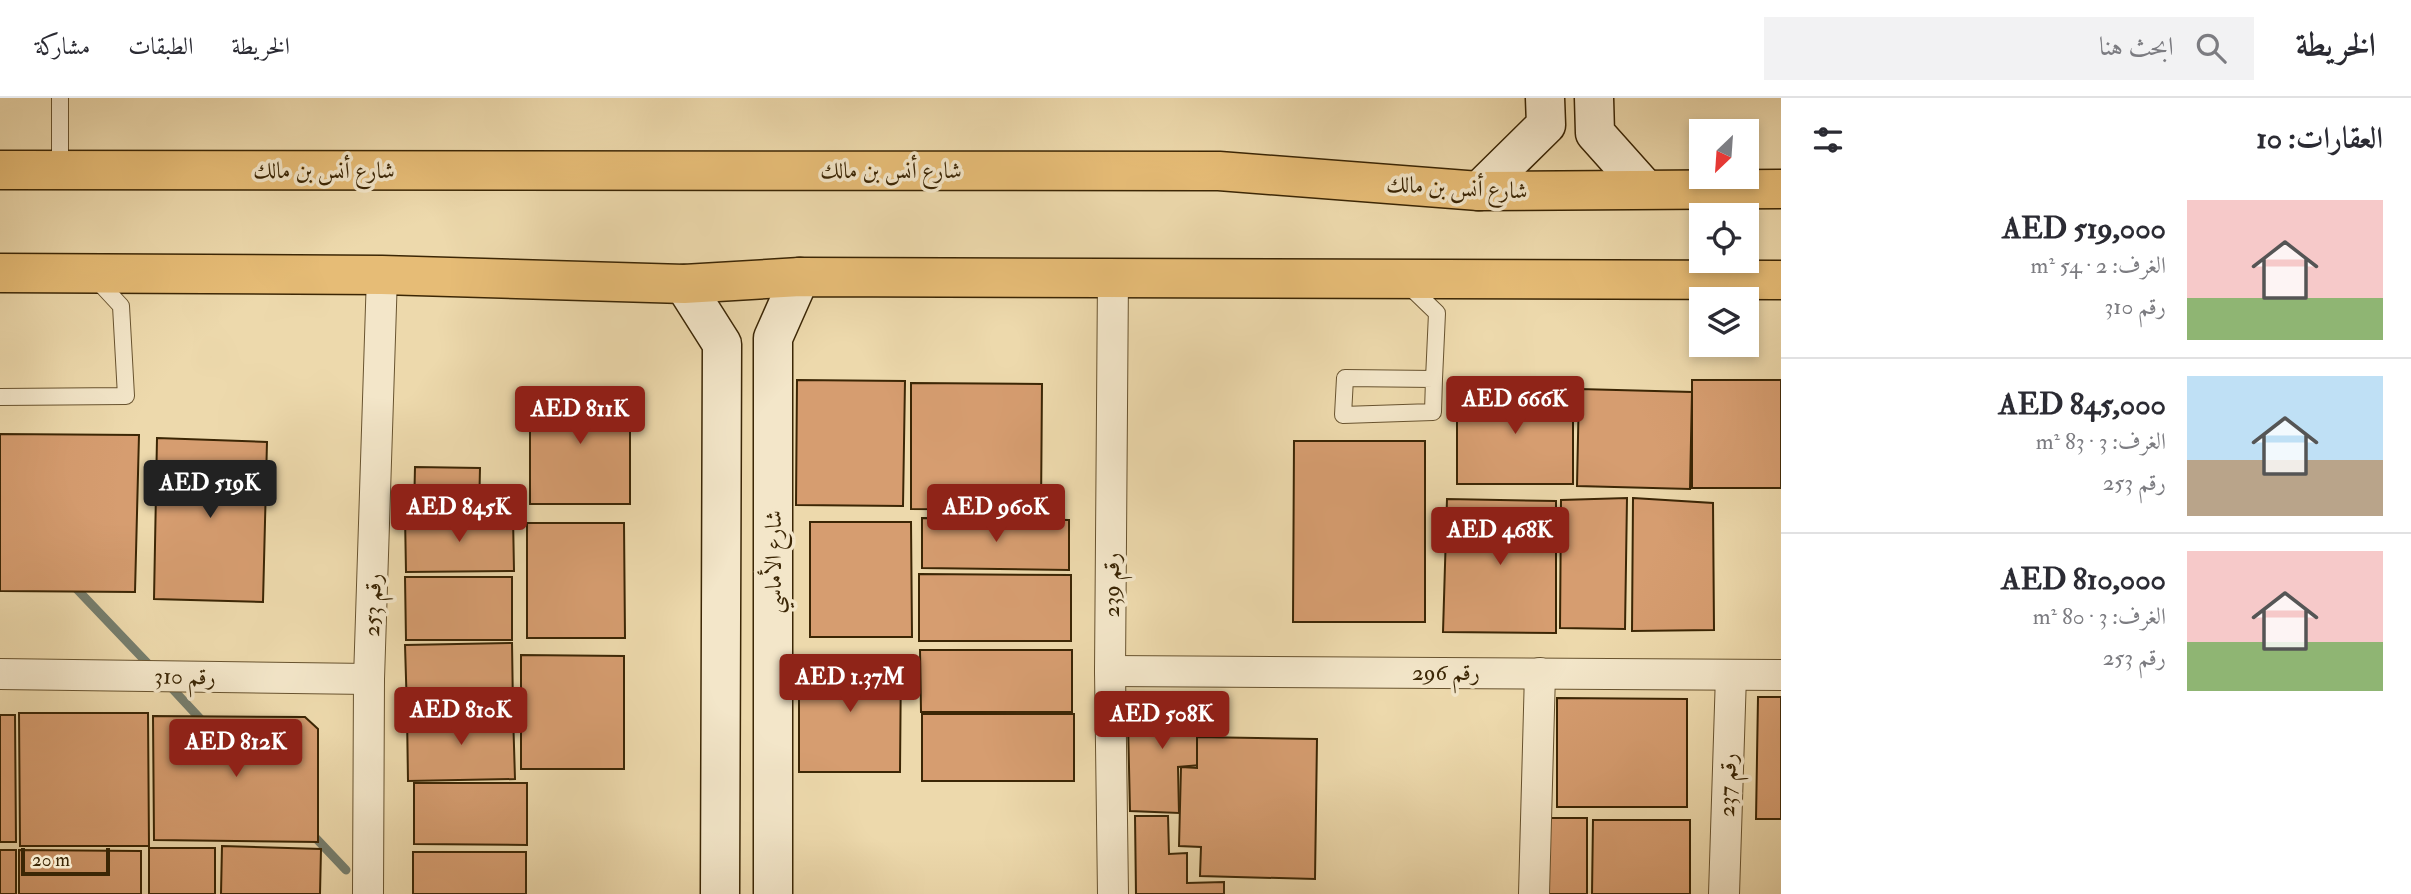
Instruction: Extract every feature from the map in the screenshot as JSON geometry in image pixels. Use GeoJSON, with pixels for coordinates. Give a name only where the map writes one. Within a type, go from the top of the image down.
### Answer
{"type":"FeatureCollection","features":[{"type":"Feature","properties":{"kind":"main road","name":"شارع أنس بن مالك"},"geometry":{"type":"LineString","coordinates":[[0,170],[1219,171],[1479,191],[1781,189]]}},
{"type":"Feature","properties":{"kind":"main road"},"geometry":{"type":"LineString","coordinates":[[0,273],[382,275],[684,284],[800,276],[1781,281]]}},
{"type":"Feature","properties":{"kind":"street"},"geometry":{"type":"LineString","coordinates":[[1479,191],[1546,125],[1545,98]]}},
{"type":"Feature","properties":{"kind":"street"},"geometry":{"type":"LineString","coordinates":[[1594,98],[1595,134],[1645,189]]}},
{"type":"Feature","properties":{"kind":"street","name":"رقم 253"},"geometry":{"type":"LineString","coordinates":[[368,894],[369,679],[382,275]]}},
{"type":"Feature","properties":{"kind":"street","name":"شارع الأماسي"},"geometry":{"type":"LineString","coordinates":[[773,894],[774,338],[800,276]]}},
{"type":"Feature","properties":{"kind":"street","name":"رقم 239"},"geometry":{"type":"LineString","coordinates":[[1113,276],[1110,671],[1113,894]]}},
{"type":"Feature","properties":{"kind":"street"},"geometry":{"type":"LineString","coordinates":[[684,284],[722,344],[720,894]]}},
{"type":"Feature","properties":{"kind":"street"},"geometry":{"type":"LineString","coordinates":[[722,395],[774,393]]}},
{"type":"Feature","properties":{"kind":"street","name":"رقم 296"},"geometry":{"type":"LineString","coordinates":[[1110,671],[1781,675]]}},
{"type":"Feature","properties":{"kind":"street"},"geometry":{"type":"LineString","coordinates":[[1534,894],[1540,673]]}},
{"type":"Feature","properties":{"kind":"street","name":"رقم 310"},"geometry":{"type":"LineString","coordinates":[[0,674],[369,679]]}},
{"type":"Feature","properties":{"kind":"street","name":"رقم 237"},"geometry":{"type":"LineString","coordinates":[[1724,894],[1731,675]]}},
{"type":"Feature","properties":{"kind":"lane"},"geometry":{"type":"LineString","coordinates":[[60,98],[60,170]]}},
{"type":"Feature","properties":{"kind":"lane"},"geometry":{"type":"LineString","coordinates":[[0,397],[126,396],[121,306],[91,274]]}},
{"type":"Feature","properties":{"kind":"lane"},"geometry":{"type":"LineString","coordinates":[[1402,278],[1437,313],[1433,412],[1343,415],[1345,378],[1434,379]]}},
{"type":"Feature","properties":{"kind":"building"},"geometry":{"type":"Polygon","coordinates":[[[797,380],[905,381],[903,506],[796,505],[797,380]]]}},
{"type":"Feature","properties":{"kind":"building"},"geometry":{"type":"Polygon","coordinates":[[[1692,380],[1781,380],[1781,488],[1692,488],[1692,380]]]}},
{"type":"Feature","properties":{"kind":"building"},"geometry":{"type":"Polygon","coordinates":[[[911,383],[1042,384],[1041,510],[911,509],[911,383]]]}},
{"type":"Feature","properties":{"kind":"building"},"geometry":{"type":"Polygon","coordinates":[[[1457,387],[1573,388],[1573,484],[1457,484],[1457,387]]]}},
{"type":"Feature","properties":{"kind":"building"},"geometry":{"type":"Polygon","coordinates":[[[530,389],[630,389],[630,504],[530,504],[530,389]]]}},
{"type":"Feature","properties":{"kind":"building"},"geometry":{"type":"Polygon","coordinates":[[[1579,389],[1692,392],[1690,489],[1577,486],[1579,389]]]}},
{"type":"Feature","properties":{"kind":"building"},"geometry":{"type":"Polygon","coordinates":[[[0,434],[139,435],[135,592],[0,591],[0,434]]]}},
{"type":"Feature","properties":{"kind":"building"},"geometry":{"type":"Polygon","coordinates":[[[157,438],[267,442],[263,602],[154,599],[157,438]]]}},
{"type":"Feature","properties":{"kind":"building"},"geometry":{"type":"Polygon","coordinates":[[[1294,441],[1425,441],[1425,622],[1293,622],[1294,441]]]}},
{"type":"Feature","properties":{"kind":"building"},"geometry":{"type":"Polygon","coordinates":[[[415,467],[480,468],[479,513],[414,512],[415,467]]]}},
{"type":"Feature","properties":{"kind":"building"},"geometry":{"type":"Polygon","coordinates":[[[1627,498],[1625,629],[1560,628],[1561,500],[1627,498]]]}},
{"type":"Feature","properties":{"kind":"building"},"geometry":{"type":"Polygon","coordinates":[[[1633,498],[1713,503],[1714,630],[1632,631],[1633,498]]]}},
{"type":"Feature","properties":{"kind":"building"},"geometry":{"type":"Polygon","coordinates":[[[1447,499],[1556,501],[1556,633],[1443,632],[1447,499]]]}},
{"type":"Feature","properties":{"kind":"building"},"geometry":{"type":"Polygon","coordinates":[[[405,516],[513,516],[514,571],[406,572],[405,516]]]}},
{"type":"Feature","properties":{"kind":"building"},"geometry":{"type":"Polygon","coordinates":[[[922,518],[1069,520],[1069,570],[922,568],[922,518]]]}},
{"type":"Feature","properties":{"kind":"building"},"geometry":{"type":"Polygon","coordinates":[[[810,522],[911,522],[912,637],[810,637],[810,522]]]}},
{"type":"Feature","properties":{"kind":"building"},"geometry":{"type":"Polygon","coordinates":[[[527,523],[624,523],[625,638],[527,638],[527,523]]]}},
{"type":"Feature","properties":{"kind":"building"},"geometry":{"type":"Polygon","coordinates":[[[919,574],[1071,575],[1071,641],[919,641],[919,574]]]}},
{"type":"Feature","properties":{"kind":"building"},"geometry":{"type":"Polygon","coordinates":[[[405,577],[512,577],[512,640],[406,640],[405,577]]]}},
{"type":"Feature","properties":{"kind":"building"},"geometry":{"type":"Polygon","coordinates":[[[512,643],[513,709],[407,711],[405,645],[512,643]]]}},
{"type":"Feature","properties":{"kind":"building"},"geometry":{"type":"Polygon","coordinates":[[[920,650],[1072,650],[1072,712],[921,712],[920,650]]]}},
{"type":"Feature","properties":{"kind":"building"},"geometry":{"type":"Polygon","coordinates":[[[521,655],[624,656],[624,769],[521,769],[521,655]]]}},
{"type":"Feature","properties":{"kind":"building"},"geometry":{"type":"Polygon","coordinates":[[[799,656],[901,657],[900,772],[799,772],[799,656]]]}},
{"type":"Feature","properties":{"kind":"building"},"geometry":{"type":"Polygon","coordinates":[[[1758,697],[1781,697],[1781,819],[1756,819],[1758,697]]]}},
{"type":"Feature","properties":{"kind":"building"},"geometry":{"type":"Polygon","coordinates":[[[1557,698],[1687,699],[1687,807],[1557,807],[1557,698]]]}},
{"type":"Feature","properties":{"kind":"building"},"geometry":{"type":"Polygon","coordinates":[[[1203,699],[1201,765],[1178,767],[1179,813],[1130,811],[1128,723],[1131,711],[1144,700],[1203,699]]]}},
{"type":"Feature","properties":{"kind":"building"},"geometry":{"type":"Polygon","coordinates":[[[19,713],[148,713],[149,846],[20,846],[19,713]]]}},
{"type":"Feature","properties":{"kind":"building"},"geometry":{"type":"Polygon","coordinates":[[[513,713],[515,779],[408,781],[407,714],[513,713]]]}},
{"type":"Feature","properties":{"kind":"building"},"geometry":{"type":"Polygon","coordinates":[[[922,714],[1074,714],[1074,781],[922,781],[922,714]]]}},
{"type":"Feature","properties":{"kind":"building"},"geometry":{"type":"Polygon","coordinates":[[[0,715],[15,715],[16,842],[0,842],[0,715]]]}},
{"type":"Feature","properties":{"kind":"building"},"geometry":{"type":"Polygon","coordinates":[[[153,716],[305,717],[318,729],[318,842],[154,840],[153,716]]]}},
{"type":"Feature","properties":{"kind":"building"},"geometry":{"type":"Polygon","coordinates":[[[1197,737],[1317,739],[1315,879],[1200,876],[1201,847],[1179,846],[1181,767],[1197,768],[1197,737]]]}},
{"type":"Feature","properties":{"kind":"building"},"geometry":{"type":"Polygon","coordinates":[[[414,783],[527,783],[527,845],[414,844],[414,783]]]}},
{"type":"Feature","properties":{"kind":"building"},"geometry":{"type":"Polygon","coordinates":[[[1135,816],[1168,816],[1169,854],[1187,853],[1187,883],[1224,882],[1224,894],[1136,894],[1135,816]]]}},
{"type":"Feature","properties":{"kind":"building"},"geometry":{"type":"Polygon","coordinates":[[[1546,818],[1587,818],[1587,894],[1545,894],[1546,818]]]}},
{"type":"Feature","properties":{"kind":"building"},"geometry":{"type":"Polygon","coordinates":[[[1593,820],[1690,820],[1690,894],[1592,894],[1593,820]]]}},
{"type":"Feature","properties":{"kind":"building"},"geometry":{"type":"Polygon","coordinates":[[[222,846],[321,849],[320,894],[221,894],[222,846]]]}},
{"type":"Feature","properties":{"kind":"building"},"geometry":{"type":"Polygon","coordinates":[[[149,848],[215,848],[215,894],[149,894],[149,848]]]}},
{"type":"Feature","properties":{"kind":"building"},"geometry":{"type":"Polygon","coordinates":[[[0,850],[16,850],[16,894],[0,894],[0,850]]]}},
{"type":"Feature","properties":{"kind":"building"},"geometry":{"type":"Polygon","coordinates":[[[19,850],[141,851],[141,894],[19,894],[19,850]]]}},
{"type":"Feature","properties":{"kind":"building"},"geometry":{"type":"Polygon","coordinates":[[[413,852],[526,852],[526,894],[413,894],[413,852]]]}},
{"type":"Feature","properties":{"kind":"waterway"},"geometry":{"type":"LineString","coordinates":[[71,583],[153,669]]}},
{"type":"Feature","properties":{"kind":"waterway"},"geometry":{"type":"LineString","coordinates":[[168,684],[206,725]]}},
{"type":"Feature","properties":{"kind":"waterway"},"geometry":{"type":"LineString","coordinates":[[311,833],[346,870]]}}]}
